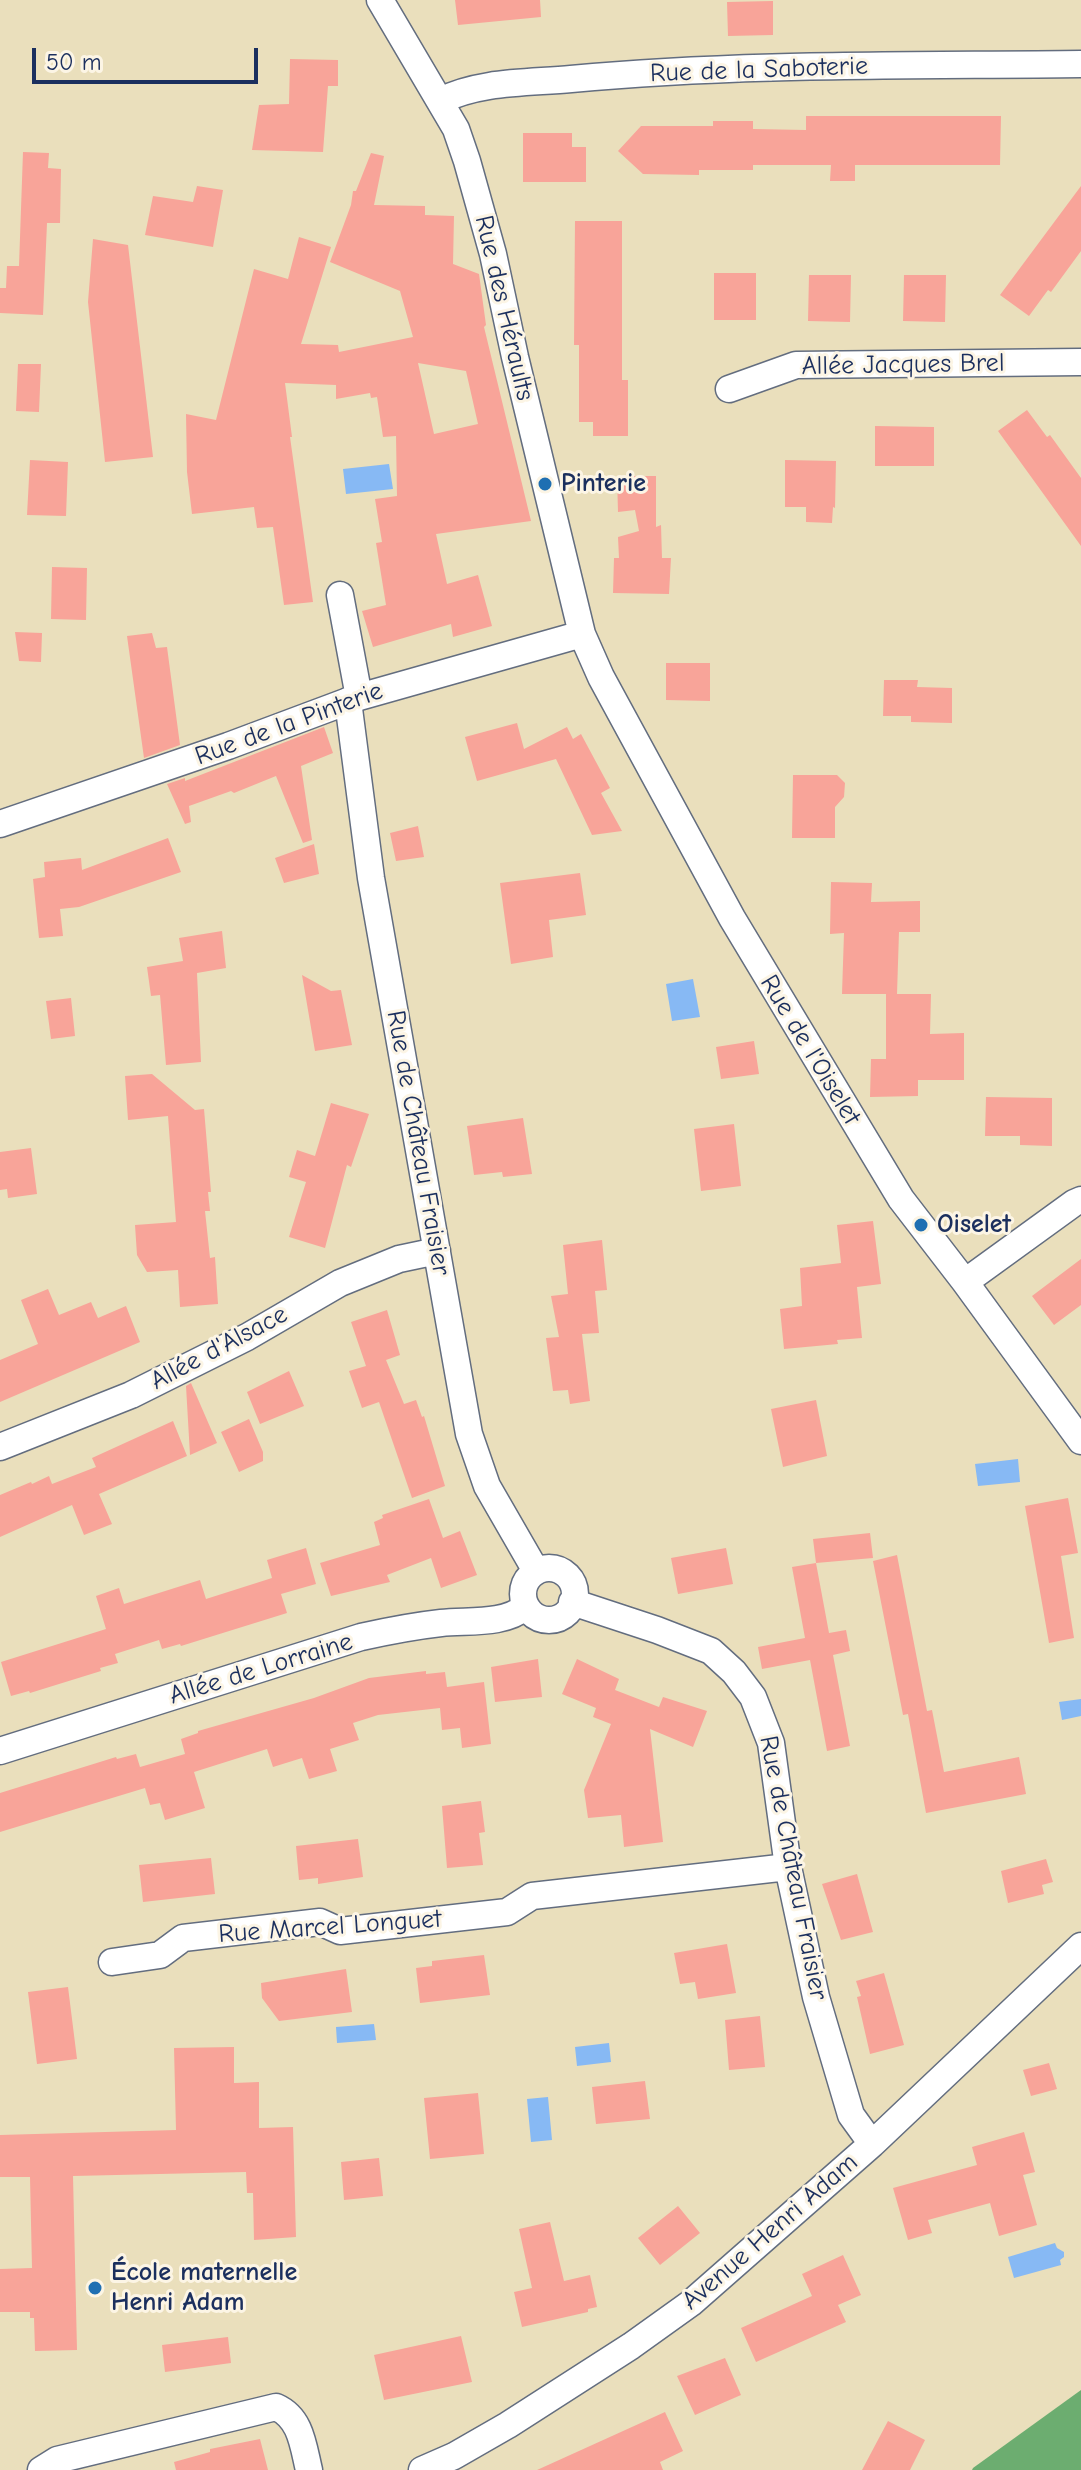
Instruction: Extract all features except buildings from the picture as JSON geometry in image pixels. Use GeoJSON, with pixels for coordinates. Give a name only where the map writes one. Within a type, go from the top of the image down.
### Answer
{"type":"FeatureCollection","features":[{"type":"Feature","properties":{"kind":"street","name":"Rue des Héraults"},"geometry":{"type":"LineString","coordinates":[[380,0],[456,129],[482,211],[582,634]]}},
{"type":"Feature","properties":{"kind":"street","name":"Rue de la Saboterie"},"geometry":{"type":"LineString","coordinates":[[440,101],[467,89],[612,75],[725,69],[1081,64]]}},
{"type":"Feature","properties":{"kind":"street","name":"Allée Jacques Brel"},"geometry":{"type":"LineString","coordinates":[[729,389],[796,365],[1081,362]]}},
{"type":"Feature","properties":{"kind":"street","name":"Rue de Château Fraisier"},"geometry":{"type":"LineString","coordinates":[[340,595],[354,699],[371,878],[469,1434],[487,1486],[536,1571]]}},
{"type":"Feature","properties":{"kind":"street","name":"Rue de la Pinterie"},"geometry":{"type":"LineString","coordinates":[[0,824],[215,751],[354,699],[582,634]]}},
{"type":"Feature","properties":{"kind":"street","name":"Rue de l'Oiselet"},"geometry":{"type":"LineString","coordinates":[[582,634],[601,677],[725,906],[901,1199],[1081,1441]]}},
{"type":"Feature","properties":{"kind":"street"},"geometry":{"type":"LineString","coordinates":[[965,1282],[1081,1200]]}},
{"type":"Feature","properties":{"kind":"street","name":"Allée d'Alsace"},"geometry":{"type":"LineString","coordinates":[[0,1447],[131,1395],[247,1337],[340,1283],[381,1265],[437,1251]]}},
{"type":"Feature","properties":{"kind":"street"},"geometry":{"type":"LineString","coordinates":[[550,1567],[561,1570],[575,1589],[572,1602],[567,1614],[557,1620],[543,1621],[525,1607],[522,1592],[526,1580],[536,1571],[550,1567]]}},
{"type":"Feature","properties":{"kind":"street","name":"Rue de Château Fraisier"},"geometry":{"type":"LineString","coordinates":[[572,1602],[711,1651],[734,1672],[753,1697],[771,1743],[788,1867],[816,1997],[851,2115],[872,2144]]}},
{"type":"Feature","properties":{"kind":"street","name":"Allée de Lorraine"},"geometry":{"type":"LineString","coordinates":[[0,1751],[347,1641],[399,1629],[496,1619],[518,1613],[525,1607]]}},
{"type":"Feature","properties":{"kind":"street","name":"Rue Marcel Longuet"},"geometry":{"type":"LineString","coordinates":[[112,1962],[160,1955],[183,1938],[320,1922],[340,1931],[491,1914],[507,1912],[532,1896],[788,1867]]}},
{"type":"Feature","properties":{"kind":"street","name":"Avenue Henri Adam"},"geometry":{"type":"LineString","coordinates":[[422,2470],[454,2456],[508,2425],[631,2346],[691,2303],[872,2144],[1081,1946]]}},
{"type":"Feature","properties":{"kind":"street"},"geometry":{"type":"LineString","coordinates":[[41,2470],[57,2460],[276,2407],[287,2412],[297,2423],[309,2470]]}},
{"type":"Feature","properties":{"kind":"green space"},"geometry":{"type":"Polygon","coordinates":[[[1081,2390],[1081,2470],[972,2470],[973,2468],[1081,2390]]]}},
{"type":"Feature","properties":{"kind":"water"},"geometry":{"type":"Polygon","coordinates":[[[389,464],[393,489],[346,494],[343,469],[389,464]]]}},
{"type":"Feature","properties":{"kind":"water"},"geometry":{"type":"Polygon","coordinates":[[[693,979],[700,1017],[672,1021],[666,984],[693,979]]]}},
{"type":"Feature","properties":{"kind":"water"},"geometry":{"type":"Polygon","coordinates":[[[1018,1459],[1020,1482],[978,1486],[975,1464],[1018,1459]]]}},
{"type":"Feature","properties":{"kind":"water"},"geometry":{"type":"Polygon","coordinates":[[[1081,1699],[1081,1716],[1062,1720],[1059,1702],[1081,1699]]]}},
{"type":"Feature","properties":{"kind":"water"},"geometry":{"type":"Polygon","coordinates":[[[374,2024],[376,2040],[337,2043],[336,2027],[374,2024]]]}},
{"type":"Feature","properties":{"kind":"water"},"geometry":{"type":"Polygon","coordinates":[[[609,2043],[611,2062],[577,2066],[575,2047],[609,2043]]]}},
{"type":"Feature","properties":{"kind":"water"},"geometry":{"type":"Polygon","coordinates":[[[548,2097],[552,2140],[531,2142],[527,2099],[548,2097]]]}},
{"type":"Feature","properties":{"kind":"water"},"geometry":{"type":"Polygon","coordinates":[[[1055,2243],[1064,2252],[1061,2265],[1014,2278],[1008,2257],[1055,2243]]]}},
{"type":"Feature","properties":{"kind":"place","name":"Pinterie"},"geometry":{"type":"Point","coordinates":[545,484]}},
{"type":"Feature","properties":{"kind":"place","name":"Oiselet"},"geometry":{"type":"Point","coordinates":[921,1225]}},
{"type":"Feature","properties":{"kind":"place","name":"École maternelle Henri Adam"},"geometry":{"type":"Point","coordinates":[95,2288]}}]}
